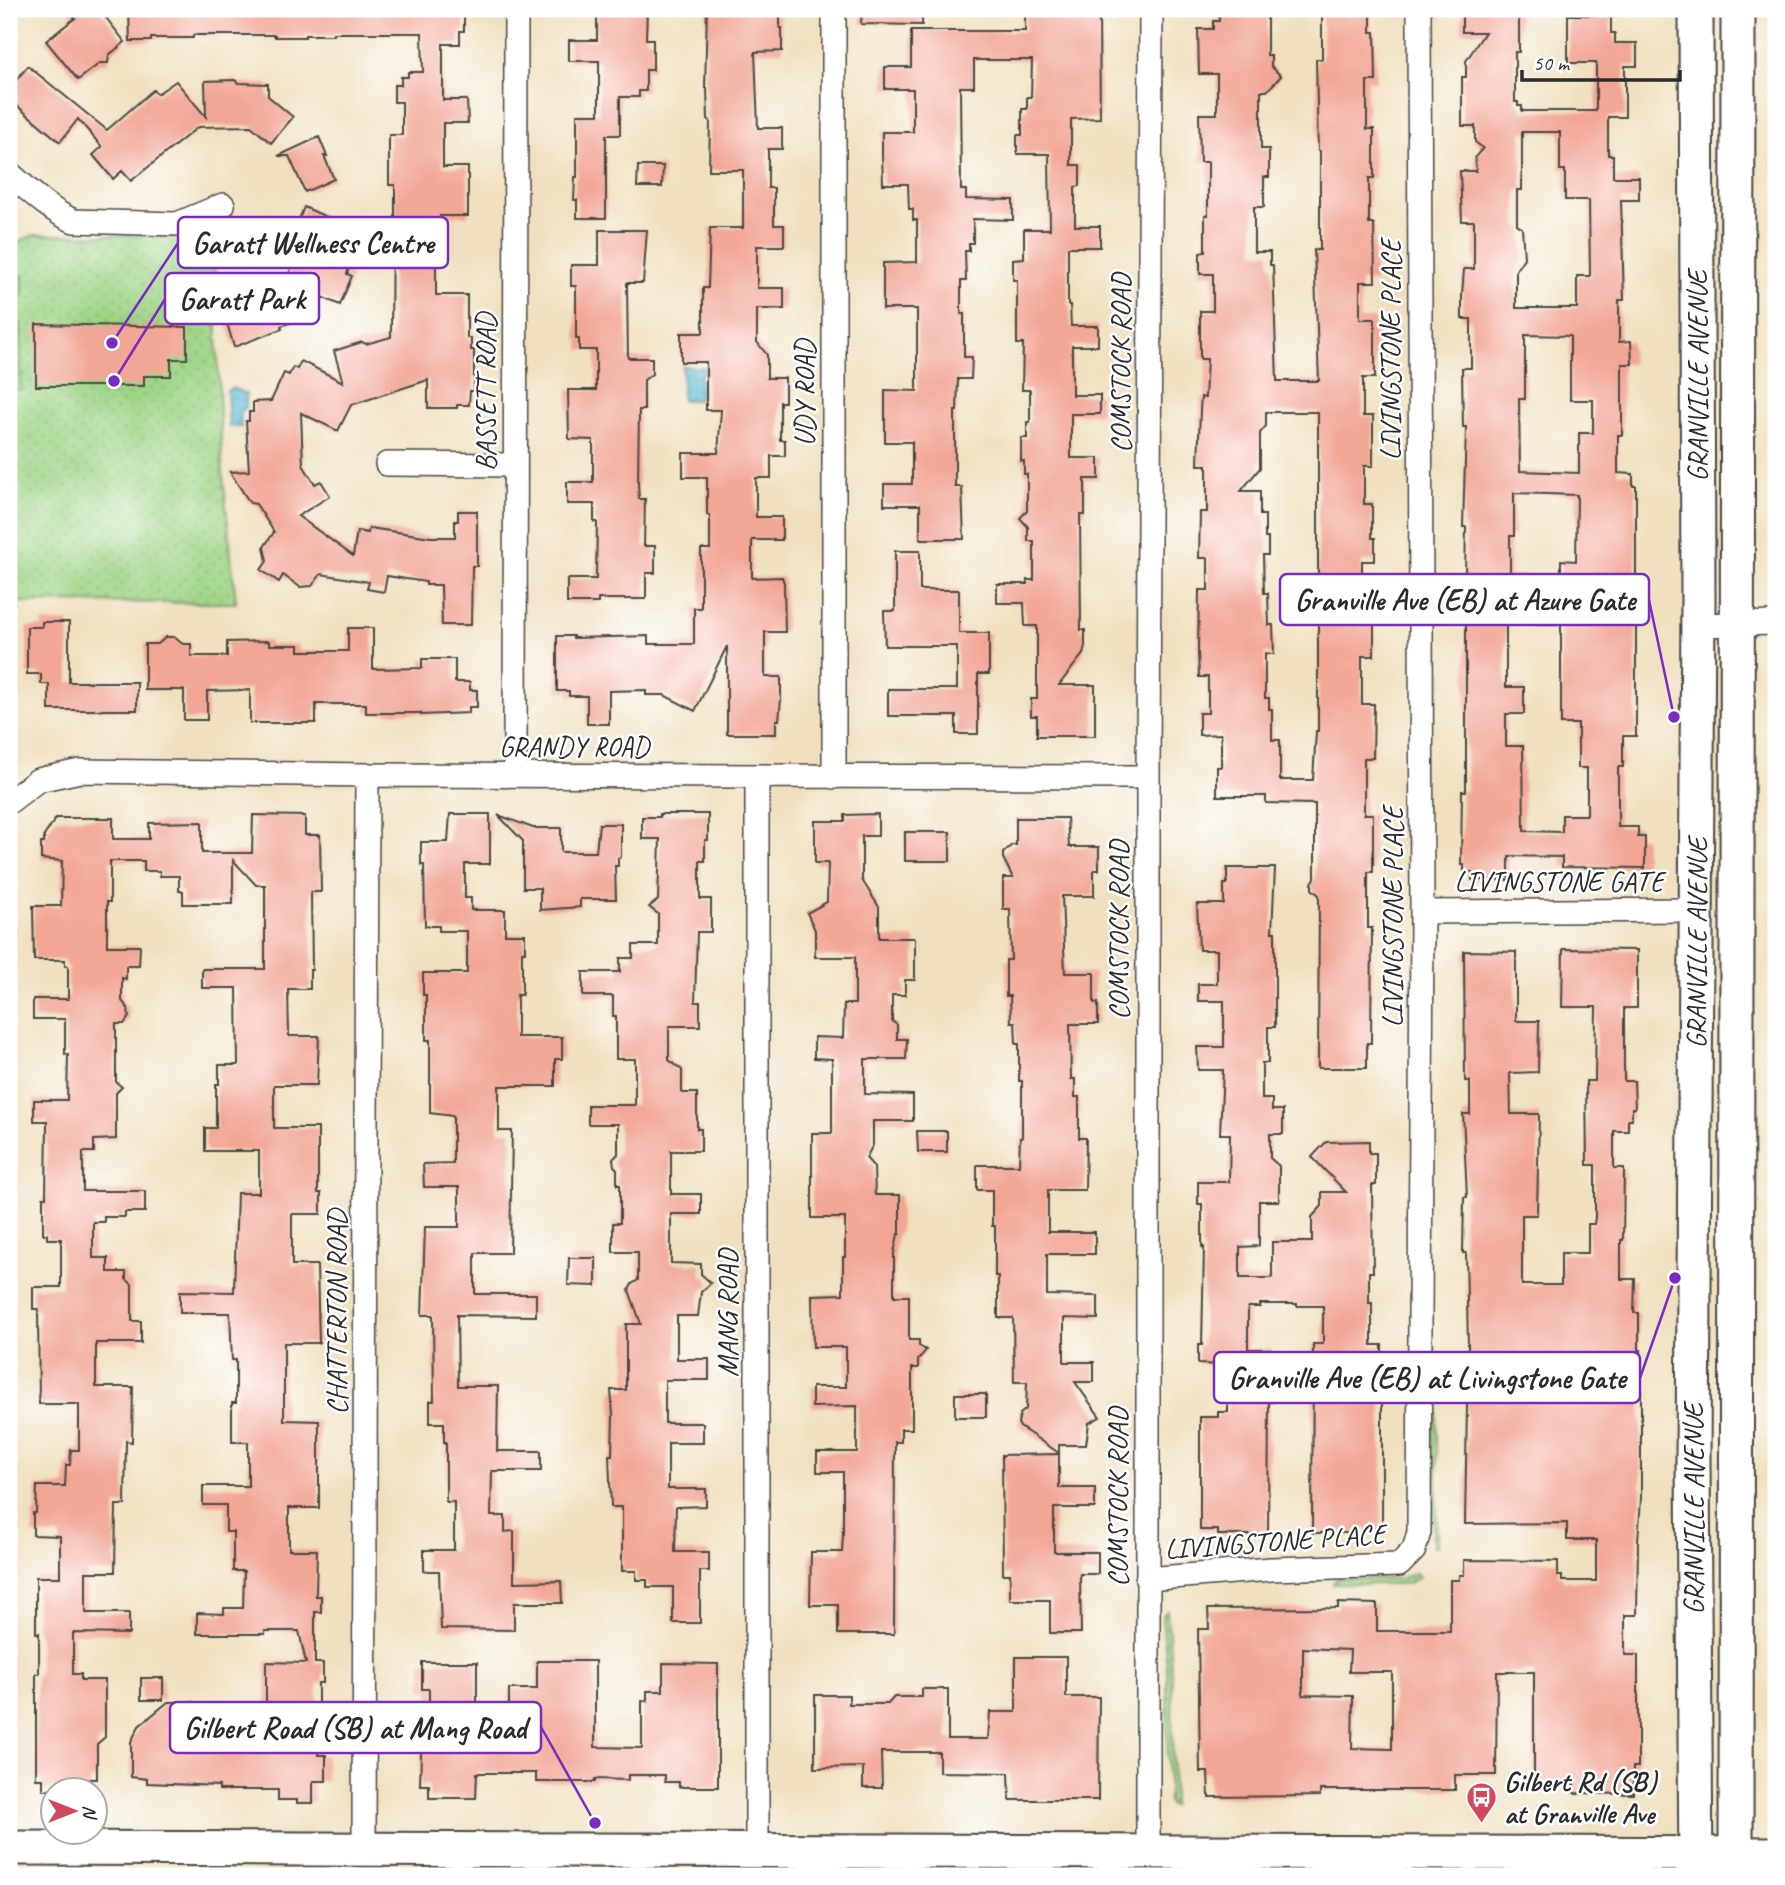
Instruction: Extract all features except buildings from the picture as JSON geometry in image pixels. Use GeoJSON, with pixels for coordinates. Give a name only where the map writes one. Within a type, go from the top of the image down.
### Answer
{"type":"FeatureCollection","features":[{"type":"Feature","properties":{"kind":"main road","name":"GRANVILLE AVENUE"},"geometry":{"type":"LineString","coordinates":[[1696,9],[1698,625],[1693,1461],[1696,1865]]}},
{"type":"Feature","properties":{"kind":"main road","name":"GRANVILLE AVENUE"},"geometry":{"type":"LineString","coordinates":[[1736,1865],[1738,9]]}},
{"type":"Feature","properties":{"kind":"main road"},"geometry":{"type":"LineString","coordinates":[[9,1848],[1148,1851],[1696,1865],[1736,1865],[1776,1854]]}},
{"type":"Feature","properties":{"kind":"street","name":"BASSETT ROAD"},"geometry":{"type":"LineString","coordinates":[[515,775],[516,9]]}},
{"type":"Feature","properties":{"kind":"street","name":"UDY ROAD"},"geometry":{"type":"LineString","coordinates":[[834,9],[834,777]]}},
{"type":"Feature","properties":{"kind":"street","name":"COMSTOCK ROAD"},"geometry":{"type":"LineString","coordinates":[[1148,1851],[1151,9]]}},
{"type":"Feature","properties":{"kind":"street","name":"LIVINGSTONE PLACE"},"geometry":{"type":"LineString","coordinates":[[1147,1579],[1271,1569],[1399,1565],[1414,1550],[1419,1532],[1422,912],[1419,9]]}},
{"type":"Feature","properties":{"kind":"street"},"geometry":{"type":"LineString","coordinates":[[9,173],[45,204],[74,221],[177,224],[223,205]]}},
{"type":"Feature","properties":{"kind":"street"},"geometry":{"type":"LineString","coordinates":[[387,464],[514,465]]}},
{"type":"Feature","properties":{"kind":"street"},"geometry":{"type":"LineString","coordinates":[[1698,625],[1776,623]]}},
{"type":"Feature","properties":{"kind":"street","name":"GRANDY ROAD"},"geometry":{"type":"LineString","coordinates":[[9,802],[38,780],[80,771],[367,775],[1148,777]]}},
{"type":"Feature","properties":{"kind":"street","name":"CHATTERTON ROAD"},"geometry":{"type":"LineString","coordinates":[[364,1849],[367,775]]}},
{"type":"Feature","properties":{"kind":"street","name":"MANG ROAD"},"geometry":{"type":"LineString","coordinates":[[757,777],[757,1850]]}},
{"type":"Feature","properties":{"kind":"street","name":"LIVINGSTONE GATE"},"geometry":{"type":"LineString","coordinates":[[1422,912],[1695,910]]}},
{"type":"Feature","properties":{"kind":"green space"},"geometry":{"type":"Polygon","coordinates":[[[34,235],[213,236],[222,466],[236,603],[9,602],[9,246],[34,235]]]}},
{"type":"Feature","properties":{"kind":"green space"},"geometry":{"type":"Polygon","coordinates":[[[9,275],[23,275],[23,297],[9,297],[9,275]]]}},
{"type":"Feature","properties":{"kind":"green space"},"geometry":{"type":"Polygon","coordinates":[[[9,324],[21,324],[21,390],[9,390],[9,324]]]}},
{"type":"Feature","properties":{"kind":"green space"},"geometry":{"type":"Polygon","coordinates":[[[1432,1342],[1437,1356],[1437,1546],[1433,1545],[1432,1342]]]}},
{"type":"Feature","properties":{"kind":"green space"},"geometry":{"type":"Polygon","coordinates":[[[1415,1573],[1419,1577],[1409,1583],[1333,1584],[1337,1578],[1400,1579],[1415,1573]]]}},
{"type":"Feature","properties":{"kind":"green space"},"geometry":{"type":"Polygon","coordinates":[[[1167,1611],[1172,1683],[1173,1806],[1168,1802],[1167,1670],[1162,1616],[1167,1611]]]}},
{"type":"Feature","properties":{"kind":"water"},"geometry":{"type":"Polygon","coordinates":[[[682,366],[707,368],[707,371],[700,375],[699,400],[682,400],[682,366]]]}},
{"type":"Feature","properties":{"kind":"water"},"geometry":{"type":"Polygon","coordinates":[[[232,388],[246,394],[246,407],[240,412],[241,427],[229,427],[227,391],[232,388]]]}},
{"type":"Feature","properties":{"kind":"place","name":"Garatt Wellness Centre"},"geometry":{"type":"Point","coordinates":[112,343]}},
{"type":"Feature","properties":{"kind":"place","name":"Garatt Park"},"geometry":{"type":"Point","coordinates":[114,381]}},
{"type":"Feature","properties":{"kind":"place","name":"Granville Ave (EB) at Azure Gate"},"geometry":{"type":"Point","coordinates":[1674,717]}},
{"type":"Feature","properties":{"kind":"place","name":"Granville Ave (EB) at Livingstone Gate"},"geometry":{"type":"Point","coordinates":[1675,1278]}},
{"type":"Feature","properties":{"kind":"place","name":"Gilbert Road (SB) at Mang Road"},"geometry":{"type":"Point","coordinates":[595,1823]}},
{"type":"Feature","properties":{"kind":"place","name":"Gilbert Rd (SB) at Granville Ave"},"geometry":{"type":"Point","coordinates":[1481,1824]}}]}
